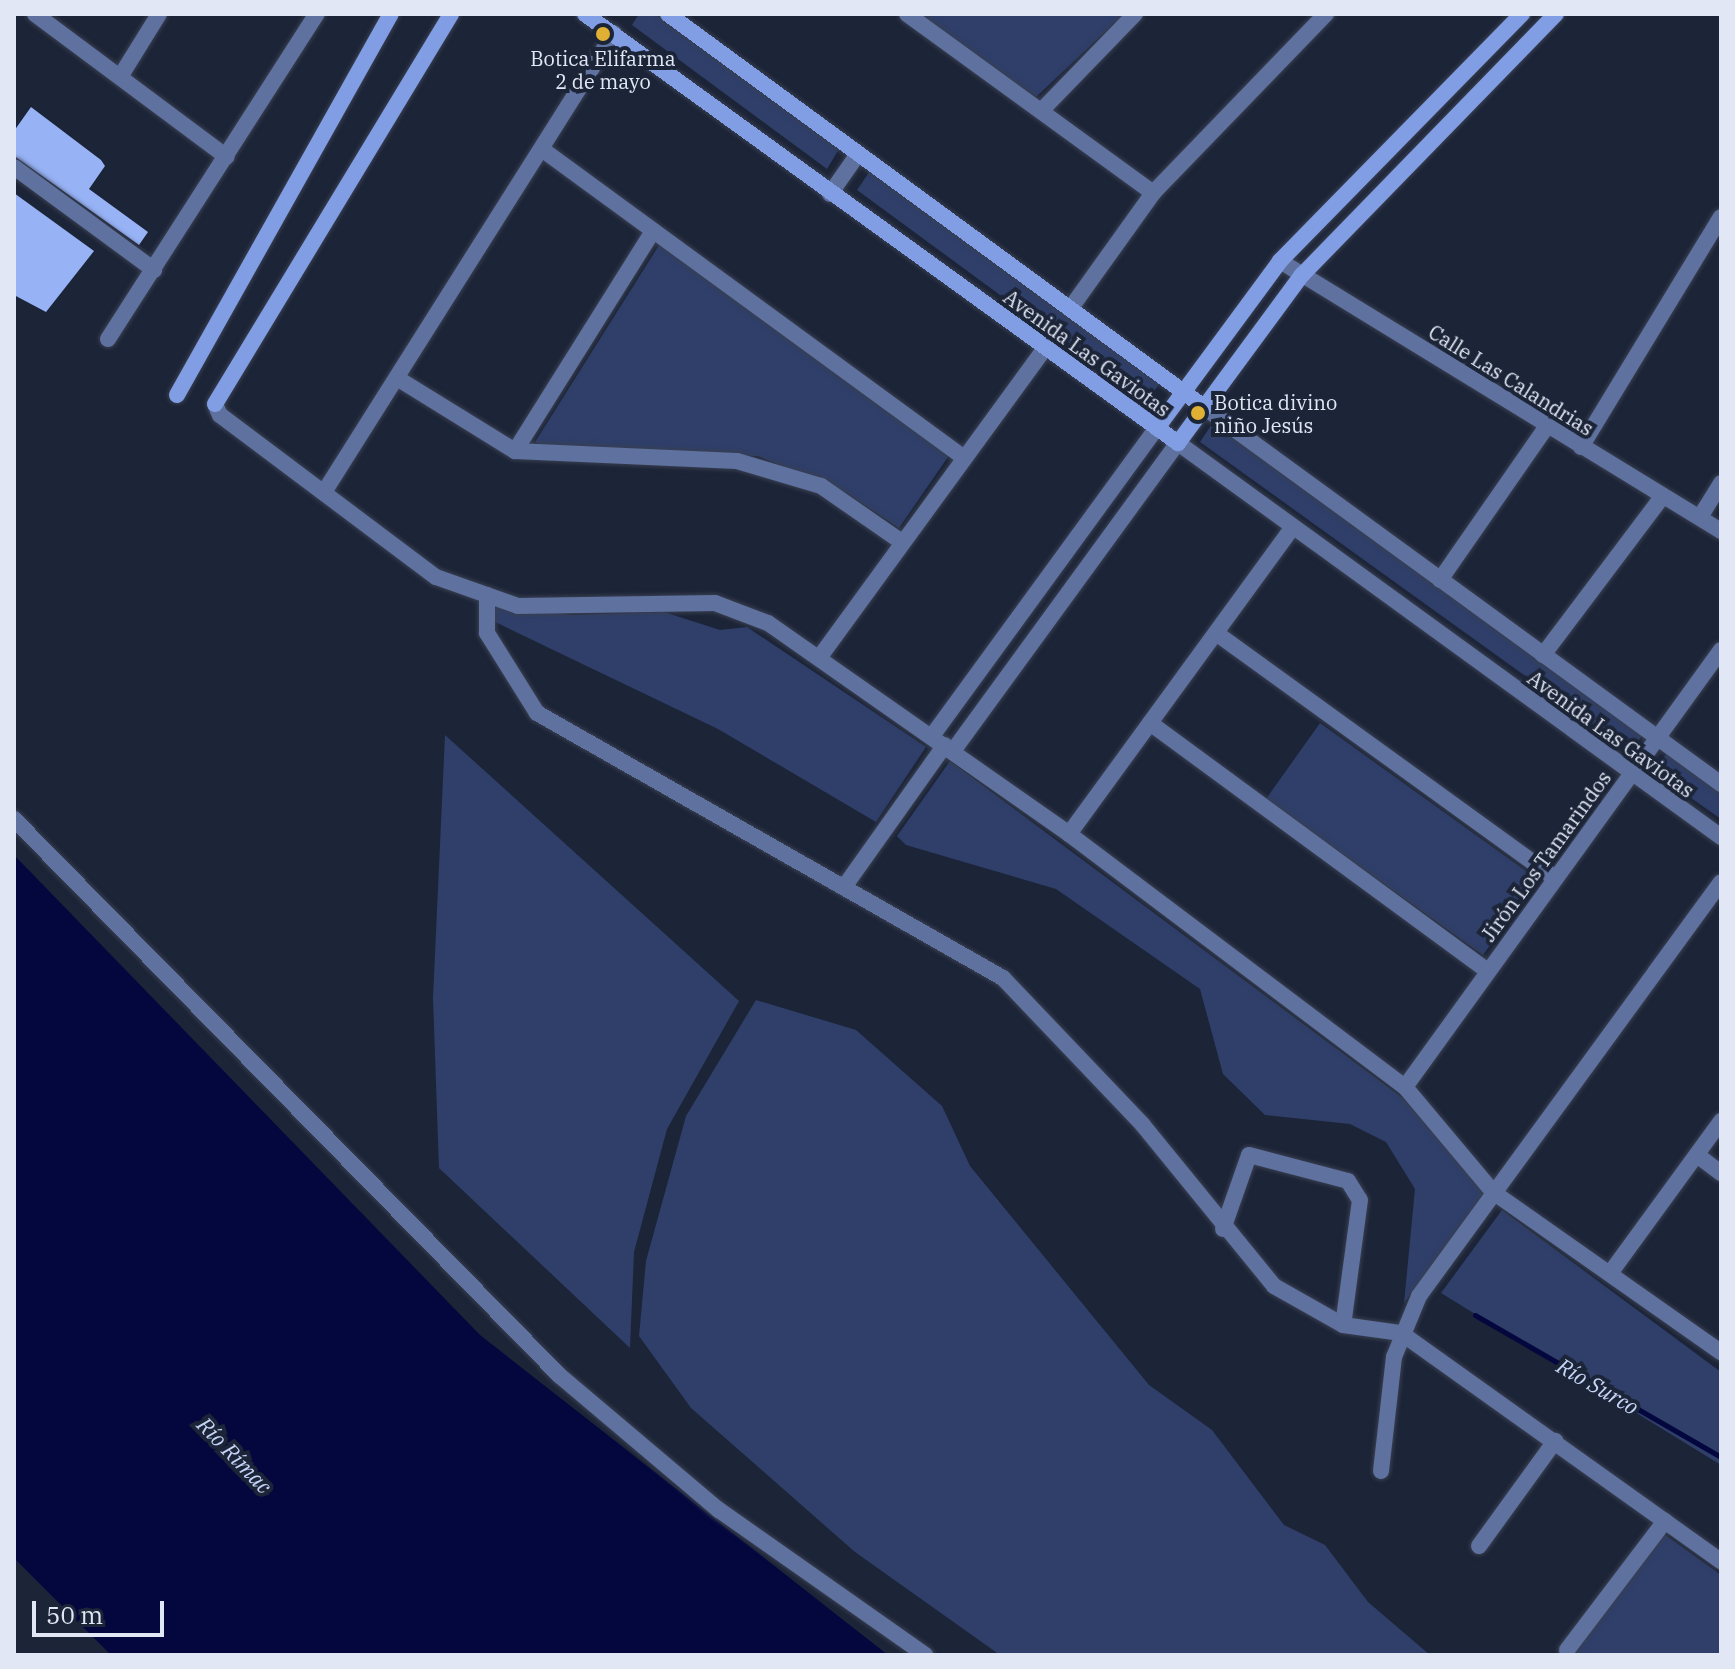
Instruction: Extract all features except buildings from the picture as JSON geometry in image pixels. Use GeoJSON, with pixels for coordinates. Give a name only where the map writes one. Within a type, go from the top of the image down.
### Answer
{"type":"FeatureCollection","features":[{"type":"Feature","properties":{"kind":"street"},"geometry":{"type":"LineString","coordinates":[[35,14],[227,157]]}},
{"type":"Feature","properties":{"kind":"street"},"geometry":{"type":"LineString","coordinates":[[120,77],[159,14]]}},
{"type":"Feature","properties":{"kind":"street"},"geometry":{"type":"LineString","coordinates":[[108,339],[317,14]]}},
{"type":"Feature","properties":{"kind":"street"},"geometry":{"type":"LineString","coordinates":[[177,395],[391,14]]}},
{"type":"Feature","properties":{"kind":"street"},"geometry":{"type":"LineString","coordinates":[[451,14],[215,404],[220,415],[326,489],[436,577],[487,595],[570,610],[651,600],[715,603],[768,623],[1069,834],[1405,1087],[1493,1192],[1721,1352]]}},
{"type":"Feature","properties":{"kind":"street","name":"Avenida Las Gaviotas"},"geometry":{"type":"LineString","coordinates":[[585,14],[1721,837]]}},
{"type":"Feature","properties":{"kind":"street","name":"Avenida Las Gaviotas"},"geometry":{"type":"LineString","coordinates":[[668,14],[1721,784]]}},
{"type":"Feature","properties":{"kind":"street"},"geometry":{"type":"LineString","coordinates":[[907,14],[1153,193]]}},
{"type":"Feature","properties":{"kind":"street"},"geometry":{"type":"LineString","coordinates":[[1041,111],[1135,14]]}},
{"type":"Feature","properties":{"kind":"street"},"geometry":{"type":"LineString","coordinates":[[1070,309],[1153,193],[1326,14]]}},
{"type":"Feature","properties":{"kind":"street"},"geometry":{"type":"LineString","coordinates":[[844,887],[897,815],[1157,428],[1280,261],[1522,14]]}},
{"type":"Feature","properties":{"kind":"street"},"geometry":{"type":"LineString","coordinates":[[944,744],[1178,443],[1302,275],[1556,14]]}},
{"type":"Feature","properties":{"kind":"street"},"geometry":{"type":"LineString","coordinates":[[326,489],[400,380],[614,33]]}},
{"type":"Feature","properties":{"kind":"street"},"geometry":{"type":"LineString","coordinates":[[543,150],[963,457]]}},
{"type":"Feature","properties":{"kind":"street"},"geometry":{"type":"LineString","coordinates":[[830,194],[858,154]]}},
{"type":"Feature","properties":{"kind":"street"},"geometry":{"type":"LineString","coordinates":[[14,167],[154,270]]}},
{"type":"Feature","properties":{"kind":"street"},"geometry":{"type":"LineString","coordinates":[[1581,447],[1721,217]]}},
{"type":"Feature","properties":{"kind":"street"},"geometry":{"type":"LineString","coordinates":[[515,451],[653,231]]}},
{"type":"Feature","properties":{"kind":"street","name":"Calle Las Calandrias"},"geometry":{"type":"LineString","coordinates":[[1280,261],[1721,531]]}},
{"type":"Feature","properties":{"kind":"street"},"geometry":{"type":"LineString","coordinates":[[819,658],[1045,348]]}},
{"type":"Feature","properties":{"kind":"street"},"geometry":{"type":"LineString","coordinates":[[400,380],[515,451],[749,464],[821,486],[902,542]]}},
{"type":"Feature","properties":{"kind":"street"},"geometry":{"type":"LineString","coordinates":[[1440,580],[1547,426]]}},
{"type":"Feature","properties":{"kind":"street"},"geometry":{"type":"LineString","coordinates":[[1700,517],[1721,483]]}},
{"type":"Feature","properties":{"kind":"street"},"geometry":{"type":"LineString","coordinates":[[1543,655],[1663,496]]}},
{"type":"Feature","properties":{"kind":"street"},"geometry":{"type":"LineString","coordinates":[[1069,834],[1292,528]]}},
{"type":"Feature","properties":{"kind":"street"},"geometry":{"type":"LineString","coordinates":[[487,595],[487,633],[537,713],[1003,978],[1142,1124],[1223,1229],[1274,1286],[1343,1325],[1401,1333],[1721,1561]]}},
{"type":"Feature","properties":{"kind":"street"},"geometry":{"type":"LineString","coordinates":[[1216,633],[1555,878]]}},
{"type":"Feature","properties":{"kind":"street","name":"Jirón Los Tamarindos"},"geometry":{"type":"LineString","coordinates":[[1405,1087],[1721,650]]}},
{"type":"Feature","properties":{"kind":"street"},"geometry":{"type":"LineString","coordinates":[[1150,723],[1488,971]]}},
{"type":"Feature","properties":{"kind":"street"},"geometry":{"type":"LineString","coordinates":[[14,819],[559,1375],[719,1510],[925,1655]]}},
{"type":"Feature","properties":{"kind":"street"},"geometry":{"type":"LineString","coordinates":[[1381,1471],[1401,1333],[1421,1293],[1721,882]]}},
{"type":"Feature","properties":{"kind":"street"},"geometry":{"type":"LineString","coordinates":[[1611,1272],[1721,1121]]}},
{"type":"Feature","properties":{"kind":"street"},"geometry":{"type":"LineString","coordinates":[[1223,1229],[1249,1155],[1348,1181],[1360,1200],[1343,1325]]}},
{"type":"Feature","properties":{"kind":"street"},"geometry":{"type":"LineString","coordinates":[[1697,1155],[1721,1173]]}},
{"type":"Feature","properties":{"kind":"street"},"geometry":{"type":"LineString","coordinates":[[1479,1546],[1555,1441]]}},
{"type":"Feature","properties":{"kind":"street"},"geometry":{"type":"LineString","coordinates":[[1567,1650],[1665,1521]]}},
{"type":"Feature","properties":{"kind":"shaded area"},"geometry":{"type":"Polygon","coordinates":[[[639,14],[655,14],[839,149],[827,169],[632,25],[639,14]]]}},
{"type":"Feature","properties":{"kind":"shaded area"},"geometry":{"type":"Polygon","coordinates":[[[917,14],[1124,14],[1036,97],[917,14]]]}},
{"type":"Feature","properties":{"kind":"shaded area"},"geometry":{"type":"Polygon","coordinates":[[[870,171],[1160,382],[1147,403],[857,190],[870,171]]]}},
{"type":"Feature","properties":{"kind":"shaded area"},"geometry":{"type":"Polygon","coordinates":[[[661,242],[950,454],[899,528],[845,492],[758,456],[551,450],[535,442],[661,242]]]}},
{"type":"Feature","properties":{"kind":"shaded area"},"geometry":{"type":"Polygon","coordinates":[[[1214,421],[1643,734],[1631,752],[1200,442],[1214,421]]]}},
{"type":"Feature","properties":{"kind":"shaded area"},"geometry":{"type":"Polygon","coordinates":[[[495,604],[571,615],[664,612],[720,630],[747,627],[926,747],[876,822],[718,729],[491,620],[495,604]]]}},
{"type":"Feature","properties":{"kind":"shaded area"},"geometry":{"type":"Polygon","coordinates":[[[1320,723],[1537,879],[1483,955],[1266,799],[1320,723]]]}},
{"type":"Feature","properties":{"kind":"shaded area"},"geometry":{"type":"Polygon","coordinates":[[[445,735],[739,1001],[667,1129],[634,1252],[630,1348],[439,1168],[433,998],[445,735]]]}},
{"type":"Feature","properties":{"kind":"shaded area"},"geometry":{"type":"Polygon","coordinates":[[[1667,753],[1721,791],[1721,819],[1654,772],[1667,753]]]}},
{"type":"Feature","properties":{"kind":"shaded area"},"geometry":{"type":"Polygon","coordinates":[[[950,761],[1404,1099],[1484,1193],[1404,1303],[1415,1189],[1386,1142],[1350,1124],[1265,1115],[1223,1074],[1200,989],[1056,889],[906,845],[897,836],[950,761]]]}},
{"type":"Feature","properties":{"kind":"shaded area"},"geometry":{"type":"Polygon","coordinates":[[[756,1000],[856,1030],[942,1106],[970,1166],[1149,1385],[1212,1430],[1284,1525],[1325,1545],[1368,1602],[1430,1655],[1000,1655],[855,1552],[691,1408],[639,1336],[646,1261],[686,1116],[756,1000]]]}},
{"type":"Feature","properties":{"kind":"shaded area"},"geometry":{"type":"Polygon","coordinates":[[[1502,1210],[1721,1372],[1721,1465],[1441,1293],[1502,1210]]]}},
{"type":"Feature","properties":{"kind":"shaded area"},"geometry":{"type":"Polygon","coordinates":[[[1664,1534],[1721,1575],[1721,1655],[1573,1653],[1664,1534]]]}},
{"type":"Feature","properties":{"kind":"water","name":"Río Rímac"},"geometry":{"type":"Polygon","coordinates":[[[14,855],[480,1335],[888,1655],[111,1655],[14,1558],[14,855]]]}},
{"type":"Feature","properties":{"kind":"waterway","name":"Río Surco"},"geometry":{"type":"LineString","coordinates":[[1475,1315],[1721,1457]]}},
{"type":"Feature","properties":{"kind":"place","name":"Botica Elifarma 2 de mayo"},"geometry":{"type":"Point","coordinates":[603,34]}},
{"type":"Feature","properties":{"kind":"place","name":"Botica divino niño Jesús"},"geometry":{"type":"Point","coordinates":[1198,413]}}]}
